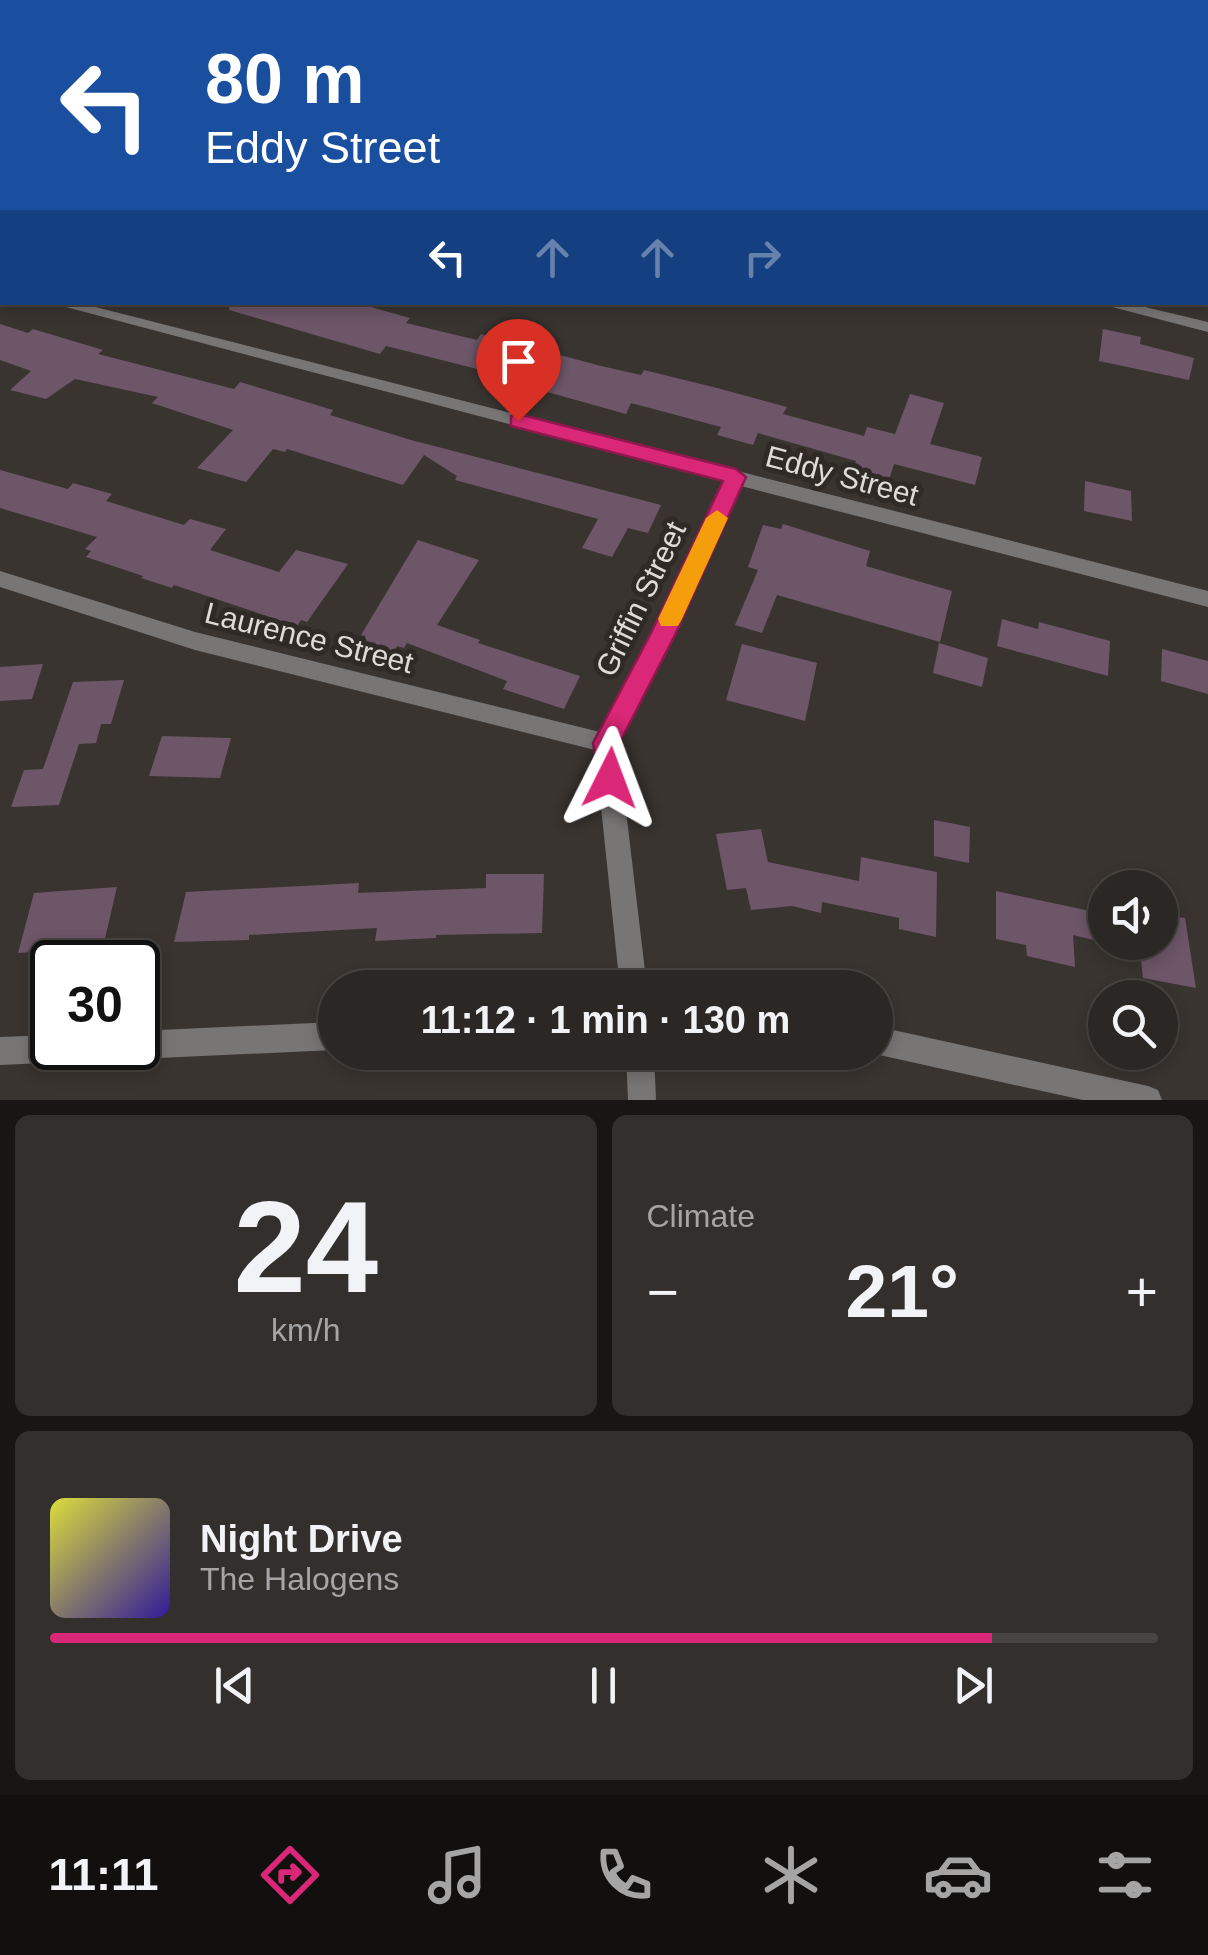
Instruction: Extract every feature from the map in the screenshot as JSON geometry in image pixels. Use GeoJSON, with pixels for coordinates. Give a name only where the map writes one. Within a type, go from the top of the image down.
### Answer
{"type":"FeatureCollection","features":[{"type":"Feature","properties":{"kind":"street","name":"Eddy Street"},"geometry":{"type":"LineString","coordinates":[[68,305],[1208,599]]}},
{"type":"Feature","properties":{"kind":"street"},"geometry":{"type":"LineString","coordinates":[[1114,305],[1208,327]]}},
{"type":"Feature","properties":{"kind":"street","name":"Griffin Street"},"geometry":{"type":"LineString","coordinates":[[606,743],[736,477]]}},
{"type":"Feature","properties":{"kind":"street","name":"Laurence Street"},"geometry":{"type":"LineString","coordinates":[[0,579],[195,641],[606,743]]}},
{"type":"Feature","properties":{"kind":"street"},"geometry":{"type":"LineString","coordinates":[[606,743],[632,970]]}},
{"type":"Feature","properties":{"kind":"street"},"geometry":{"type":"LineString","coordinates":[[160,1043],[318,1037]]}},
{"type":"Feature","properties":{"kind":"street"},"geometry":{"type":"LineString","coordinates":[[893,1044],[1148,1100]]}},
{"type":"Feature","properties":{"kind":"street"},"geometry":{"type":"LineString","coordinates":[[0,1051],[30,1050]]}},
{"type":"Feature","properties":{"kind":"street"},"geometry":{"type":"LineString","coordinates":[[641,1070],[642,1100]]}},
{"type":"Feature","properties":{"kind":"building"},"geometry":{"type":"Polygon","coordinates":[[[230,305],[364,305],[410,318],[406,323],[477,340],[481,334],[601,366],[641,375],[644,370],[717,388],[787,407],[783,414],[864,436],[867,427],[895,434],[910,394],[944,403],[930,444],[982,457],[975,485],[894,464],[889,480],[853,471],[856,461],[758,433],[753,445],[717,435],[721,427],[631,403],[626,414],[483,374],[485,371],[386,346],[380,354],[229,310],[230,305]]]}},
{"type":"Feature","properties":{"kind":"building"},"geometry":{"type":"Polygon","coordinates":[[[0,324],[28,333],[33,329],[103,350],[98,354],[234,389],[240,382],[333,410],[330,415],[411,440],[661,505],[648,533],[628,528],[612,557],[582,548],[598,519],[455,480],[457,476],[424,455],[403,485],[287,449],[273,449],[246,482],[197,468],[233,430],[152,403],[158,397],[75,379],[46,399],[10,390],[31,371],[0,360],[0,324]]]}},
{"type":"Feature","properties":{"kind":"building"},"geometry":{"type":"Polygon","coordinates":[[[1103,329],[1141,337],[1140,344],[1194,358],[1189,380],[1099,361],[1103,329]]]}},
{"type":"Feature","properties":{"kind":"building"},"geometry":{"type":"Polygon","coordinates":[[[0,470],[68,489],[73,483],[112,494],[106,501],[184,525],[190,519],[226,529],[210,550],[279,572],[296,550],[348,564],[307,622],[301,620],[297,626],[86,557],[91,551],[85,549],[97,537],[0,508],[0,470]]]}},
{"type":"Feature","properties":{"kind":"building"},"geometry":{"type":"Polygon","coordinates":[[[1085,481],[1131,491],[1132,521],[1084,511],[1085,481]]]}},
{"type":"Feature","properties":{"kind":"building"},"geometry":{"type":"Polygon","coordinates":[[[783,524],[870,551],[866,566],[952,591],[940,642],[777,595],[762,633],[735,625],[758,570],[748,567],[763,525],[781,529],[783,524]]]}},
{"type":"Feature","properties":{"kind":"building"},"geometry":{"type":"Polygon","coordinates":[[[418,540],[479,560],[437,625],[480,640],[478,643],[580,676],[564,709],[503,689],[507,681],[407,643],[404,648],[397,646],[393,655],[360,645],[366,636],[361,635],[418,540]]]}},
{"type":"Feature","properties":{"kind":"building"},"geometry":{"type":"Polygon","coordinates":[[[1002,619],[1038,629],[1039,622],[1110,641],[1108,676],[997,646],[1002,619]]]}},
{"type":"Feature","properties":{"kind":"building"},"geometry":{"type":"Polygon","coordinates":[[[939,643],[988,658],[982,687],[933,673],[939,643]]]}},
{"type":"Feature","properties":{"kind":"building"},"geometry":{"type":"Polygon","coordinates":[[[742,644],[817,663],[805,721],[726,700],[742,644]]]}},
{"type":"Feature","properties":{"kind":"building"},"geometry":{"type":"Polygon","coordinates":[[[1162,649],[1208,661],[1208,694],[1161,681],[1162,649]]]}},
{"type":"Feature","properties":{"kind":"building"},"geometry":{"type":"Polygon","coordinates":[[[43,664],[32,699],[0,701],[0,667],[43,664]]]}},
{"type":"Feature","properties":{"kind":"building"},"geometry":{"type":"Polygon","coordinates":[[[124,680],[111,724],[101,724],[96,743],[79,744],[59,805],[11,807],[24,770],[43,769],[73,682],[124,680]]]}},
{"type":"Feature","properties":{"kind":"building"},"geometry":{"type":"Polygon","coordinates":[[[162,736],[231,738],[220,778],[149,776],[162,736]]]}},
{"type":"Feature","properties":{"kind":"building"},"geometry":{"type":"Polygon","coordinates":[[[934,820],[970,827],[969,863],[934,856],[934,820]]]}},
{"type":"Feature","properties":{"kind":"building"},"geometry":{"type":"Polygon","coordinates":[[[761,829],[768,862],[859,881],[861,857],[937,872],[936,937],[899,929],[899,918],[822,902],[821,913],[792,906],[751,910],[746,888],[727,890],[716,834],[761,829]]]}},
{"type":"Feature","properties":{"kind":"building"},"geometry":{"type":"Polygon","coordinates":[[[486,874],[544,874],[542,933],[436,935],[375,941],[377,928],[249,935],[249,940],[174,942],[186,892],[359,883],[358,893],[486,888],[486,874]]]}},
{"type":"Feature","properties":{"kind":"building"},"geometry":{"type":"Polygon","coordinates":[[[117,887],[105,940],[30,940],[30,952],[18,953],[34,893],[117,887]]]}},
{"type":"Feature","properties":{"kind":"building"},"geometry":{"type":"Polygon","coordinates":[[[996,891],[1088,910],[1088,939],[1073,935],[1075,967],[1027,956],[1026,945],[996,939],[996,891]]]}},
{"type":"Feature","properties":{"kind":"building"},"geometry":{"type":"Polygon","coordinates":[[[1178,917],[1185,918],[1196,988],[1178,985],[1178,980],[1143,978],[1141,960],[1178,960],[1178,917]]]}},
{"type":"Feature","properties":{"kind":"slow traffic"},"geometry":{"type":"LineString","coordinates":[[670,619],[717,518]]}},
{"type":"Feature","properties":{"kind":"route"},"geometry":{"type":"LineString","coordinates":[[518,421],[736,477],[606,743],[610,778]]}}]}
